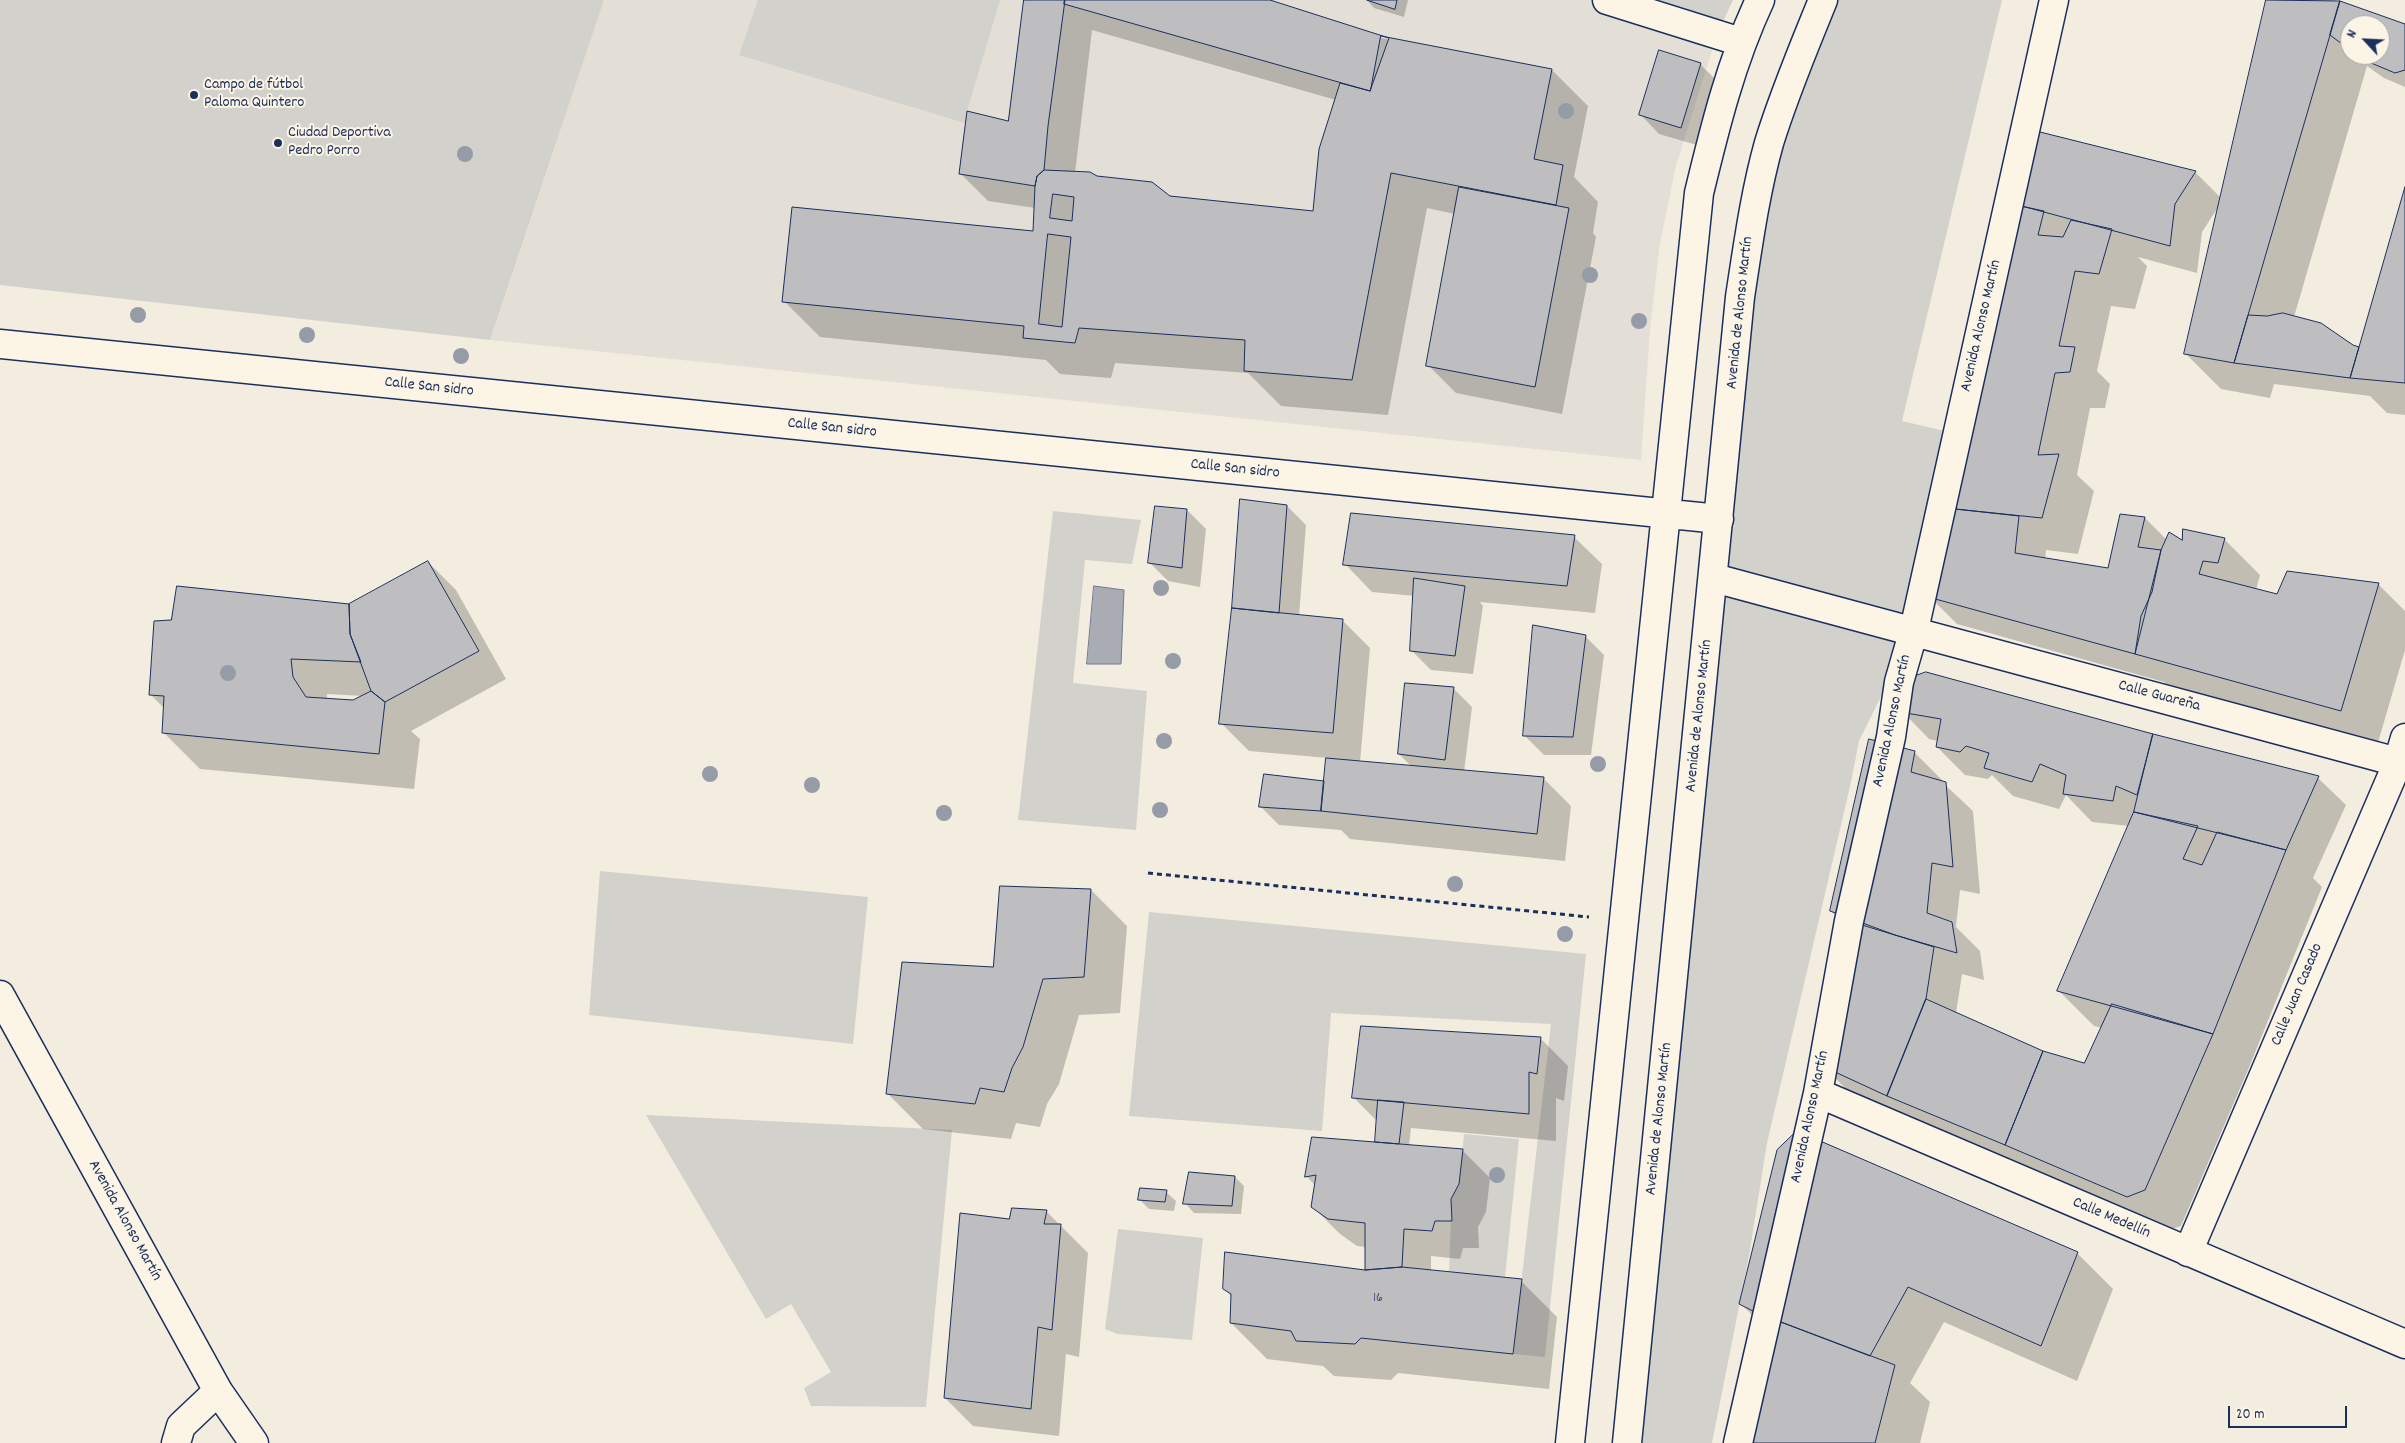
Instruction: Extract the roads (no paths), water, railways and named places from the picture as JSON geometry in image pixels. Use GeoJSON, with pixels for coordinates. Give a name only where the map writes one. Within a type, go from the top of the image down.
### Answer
{"type":"FeatureCollection","features":[{"type":"Feature","properties":{"kind":"street"},"geometry":{"type":"LineString","coordinates":[[1606,0],[1741,42]]}},
{"type":"Feature","properties":{"kind":"street"},"geometry":{"type":"LineString","coordinates":[[1570,1443],[1698,193],[1715,125],[1741,42],[1760,0]]}},
{"type":"Feature","properties":{"kind":"street","name":"Avenida de Alonso Martín"},"geometry":{"type":"LineString","coordinates":[[1627,1443],[1714,578],[1740,296],[1752,217],[1770,143],[1798,61],[1823,0]]}},
{"type":"Feature","properties":{"kind":"street","name":"Avenida Alonso Martín"},"geometry":{"type":"LineString","coordinates":[[1738,1443],[1818,1093],[1849,921],[1891,737],[1900,682],[1914,630],[2054,0]]}},
{"type":"Feature","properties":{"kind":"street","name":"Calle San sidro"},"geometry":{"type":"LineString","coordinates":[[0,344],[1719,519]]}},
{"type":"Feature","properties":{"kind":"street","name":"Calle Guareña"},"geometry":{"type":"LineString","coordinates":[[1714,578],[2403,754]]}},
{"type":"Feature","properties":{"kind":"street","name":"Calle Juan Casado"},"geometry":{"type":"LineString","coordinates":[[2188,1252],[2403,754]]}},
{"type":"Feature","properties":{"kind":"street","name":"Avenida Alonso Martín"},"geometry":{"type":"LineString","coordinates":[[0,996],[218,1391],[254,1443]]}},
{"type":"Feature","properties":{"kind":"street","name":"Calle Medellín"},"geometry":{"type":"LineString","coordinates":[[1818,1093],[2405,1344]]}},
{"type":"Feature","properties":{"kind":"street"},"geometry":{"type":"LineString","coordinates":[[176,1443],[181,1426],[218,1391]]}},
{"type":"Feature","properties":{"kind":"place","name":"Campo de fútbol Paloma Quintero"},"geometry":{"type":"Point","coordinates":[194,95]}},
{"type":"Feature","properties":{"kind":"place","name":"Ciudad Deportiva Pedro Porro"},"geometry":{"type":"Point","coordinates":[278,143]}}]}
